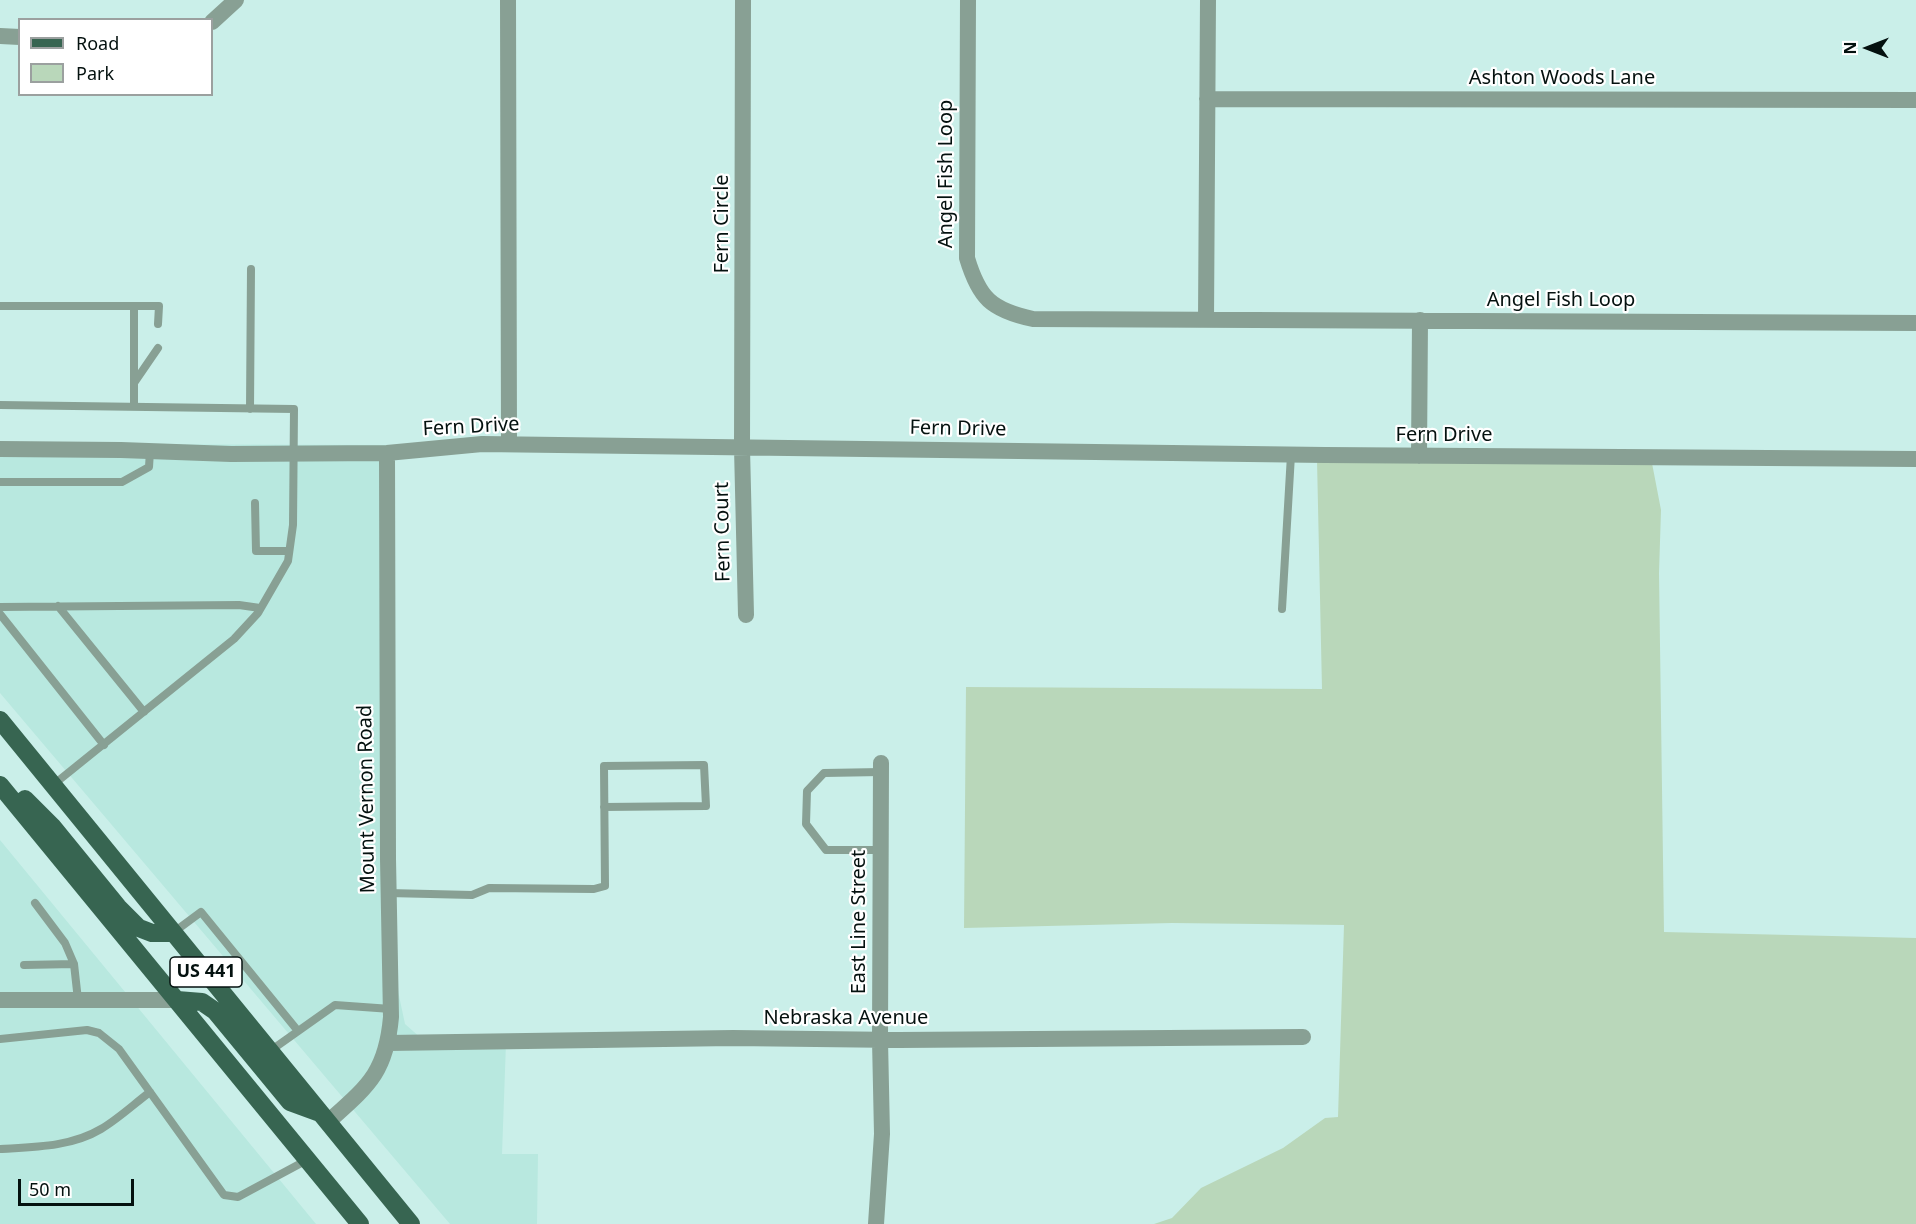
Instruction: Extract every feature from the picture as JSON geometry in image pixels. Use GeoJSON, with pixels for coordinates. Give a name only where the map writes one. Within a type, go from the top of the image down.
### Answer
{"type":"FeatureCollection","features":[{"type":"Feature","properties":{"kind":"main road","name":"US 441"},"geometry":{"type":"LineString","coordinates":[[0,720],[411,1224]]}},
{"type":"Feature","properties":{"kind":"main road","name":"US 441"},"geometry":{"type":"LineString","coordinates":[[0,785],[360,1224]]}},
{"type":"Feature","properties":{"kind":"main road"},"geometry":{"type":"LineString","coordinates":[[0,785],[21,795],[52,826],[118,907],[139,928],[152,933],[174,933]]}},
{"type":"Feature","properties":{"kind":"main road"},"geometry":{"type":"LineString","coordinates":[[177,1000],[202,1002],[215,1011],[290,1102],[325,1118]]}},
{"type":"Feature","properties":{"kind":"street"},"geometry":{"type":"LineString","coordinates":[[213,21],[236,0]]}},
{"type":"Feature","properties":{"kind":"street"},"geometry":{"type":"LineString","coordinates":[[508,0],[509,444]]}},
{"type":"Feature","properties":{"kind":"street","name":"Fern Circle"},"geometry":{"type":"LineString","coordinates":[[742,448],[743,0]]}},
{"type":"Feature","properties":{"kind":"street","name":"Angel Fish Loop"},"geometry":{"type":"LineString","coordinates":[[968,0],[967,258],[974,282],[989,302],[1010,314],[1033,319],[1916,322]]}},
{"type":"Feature","properties":{"kind":"street"},"geometry":{"type":"LineString","coordinates":[[1206,320],[1208,0]]}},
{"type":"Feature","properties":{"kind":"street"},"geometry":{"type":"LineString","coordinates":[[0,36],[18,37]]}},
{"type":"Feature","properties":{"kind":"street","name":"Ashton Woods Lane"},"geometry":{"type":"LineString","coordinates":[[1207,99],[1916,100]]}},
{"type":"Feature","properties":{"kind":"street"},"geometry":{"type":"LineString","coordinates":[[1419,456],[1420,320]]}},
{"type":"Feature","properties":{"kind":"street","name":"Fern Drive"},"geometry":{"type":"LineString","coordinates":[[0,449],[294,454],[387,453],[482,444],[509,444],[1291,455],[1916,459]]}},
{"type":"Feature","properties":{"kind":"street","name":"Fern Court"},"geometry":{"type":"LineString","coordinates":[[742,448],[746,615]]}},
{"type":"Feature","properties":{"kind":"street","name":"Mount Vernon Road"},"geometry":{"type":"LineString","coordinates":[[325,1118],[363,1091],[381,1065],[388,1043],[391,1009],[388,893],[387,453]]}},
{"type":"Feature","properties":{"kind":"street","name":"East Line Street"},"geometry":{"type":"LineString","coordinates":[[876,1224],[882,1134],[881,768]]}},
{"type":"Feature","properties":{"kind":"street"},"geometry":{"type":"LineString","coordinates":[[0,1000],[177,1000]]}},
{"type":"Feature","properties":{"kind":"street","name":"Nebraska Avenue"},"geometry":{"type":"LineString","coordinates":[[388,1043],[733,1038],[880,1040],[1303,1037]]}},
{"type":"Feature","properties":{"kind":"lane"},"geometry":{"type":"LineString","coordinates":[[250,409],[251,269]]}},
{"type":"Feature","properties":{"kind":"lane"},"geometry":{"type":"LineString","coordinates":[[0,306],[159,306],[158,324]]}},
{"type":"Feature","properties":{"kind":"lane"},"geometry":{"type":"LineString","coordinates":[[134,306],[134,407]]}},
{"type":"Feature","properties":{"kind":"lane"},"geometry":{"type":"LineString","coordinates":[[134,383],[158,348]]}},
{"type":"Feature","properties":{"kind":"lane"},"geometry":{"type":"LineString","coordinates":[[0,405],[294,409],[292,525],[288,561],[260,608],[234,639],[53,785]]}},
{"type":"Feature","properties":{"kind":"lane"},"geometry":{"type":"LineString","coordinates":[[0,482],[122,482],[149,467],[150,451]]}},
{"type":"Feature","properties":{"kind":"lane"},"geometry":{"type":"LineString","coordinates":[[1282,609],[1291,455]]}},
{"type":"Feature","properties":{"kind":"lane"},"geometry":{"type":"LineString","coordinates":[[255,503],[256,551],[289,551]]}},
{"type":"Feature","properties":{"kind":"lane"},"geometry":{"type":"LineString","coordinates":[[0,607],[239,605],[260,608]]}},
{"type":"Feature","properties":{"kind":"lane"},"geometry":{"type":"LineString","coordinates":[[58,606],[144,712]]}},
{"type":"Feature","properties":{"kind":"lane"},"geometry":{"type":"LineString","coordinates":[[0,614],[104,745]]}},
{"type":"Feature","properties":{"kind":"lane"},"geometry":{"type":"LineString","coordinates":[[388,893],[472,895],[489,888],[594,889],[605,886],[604,807],[604,766],[704,765],[706,806],[604,807]]}},
{"type":"Feature","properties":{"kind":"lane"},"geometry":{"type":"LineString","coordinates":[[880,850],[826,850],[806,824],[807,790],[824,773],[881,768]]}},
{"type":"Feature","properties":{"kind":"lane"},"geometry":{"type":"LineString","coordinates":[[35,903],[65,943],[74,964],[78,1000]]}},
{"type":"Feature","properties":{"kind":"lane"},"geometry":{"type":"LineString","coordinates":[[174,933],[201,912],[298,1031]]}},
{"type":"Feature","properties":{"kind":"lane"},"geometry":{"type":"LineString","coordinates":[[24,965],[74,964]]}},
{"type":"Feature","properties":{"kind":"lane"},"geometry":{"type":"LineString","coordinates":[[270,1051],[335,1005],[391,1009]]}},
{"type":"Feature","properties":{"kind":"lane"},"geometry":{"type":"LineString","coordinates":[[0,1039],[79,1031],[99,1033],[119,1049],[224,1195],[238,1197],[308,1160]]}},
{"type":"Feature","properties":{"kind":"lane"},"geometry":{"type":"LineString","coordinates":[[0,1149],[47,1146],[79,1138],[101,1129],[150,1092]]}},
{"type":"Feature","properties":{"kind":"shaded area"},"geometry":{"type":"Polygon","coordinates":[[[0,444],[388,445],[398,991],[405,1024],[422,1039],[506,1043],[502,1154],[538,1154],[537,1224],[450,1224],[0,693],[0,444]]]}},
{"type":"Feature","properties":{"kind":"shaded area"},"geometry":{"type":"Polygon","coordinates":[[[0,840],[316,1224],[0,1224],[0,840]]]}},
{"type":"Feature","properties":{"kind":"green space"},"geometry":{"type":"Polygon","coordinates":[[[1651,458],[1661,510],[1659,573],[1664,932],[1916,938],[1916,1224],[1154,1224],[1172,1218],[1201,1188],[1283,1148],[1325,1118],[1338,1117],[1344,925],[1172,923],[964,928],[966,687],[1322,689],[1317,460],[1651,458]]]}}]}
